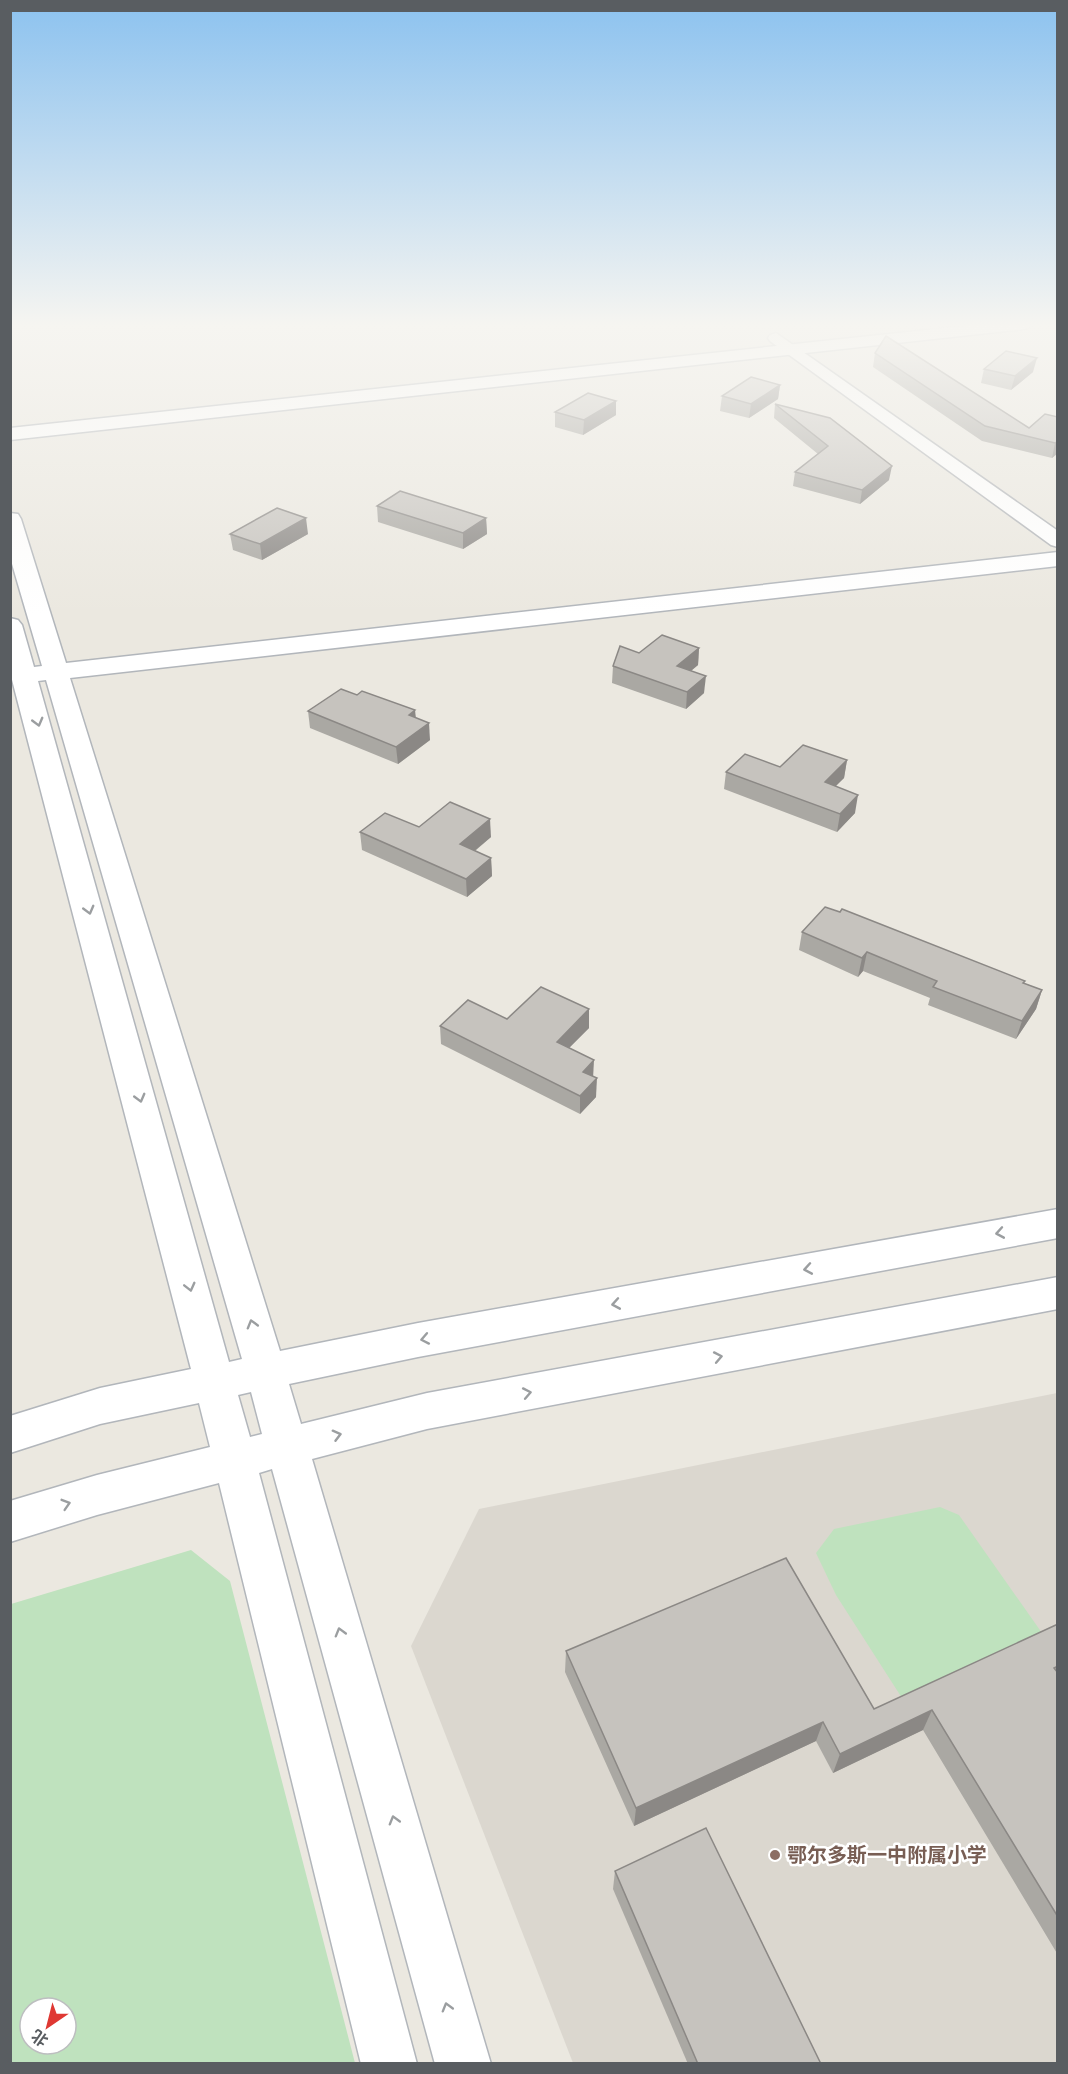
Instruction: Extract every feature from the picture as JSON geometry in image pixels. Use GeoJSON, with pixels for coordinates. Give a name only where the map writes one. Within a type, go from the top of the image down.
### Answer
{"type":"FeatureCollection","features":[{"type":"Feature","properties":{"kind":"street"},"geometry":{"type":"LineString","coordinates":[[10,434],[150,421]]}},
{"type":"Feature","properties":{"kind":"street"},"geometry":{"type":"LineString","coordinates":[[891,421],[1058,541]]}},
{"type":"Feature","properties":{"kind":"street"},"geometry":{"type":"LineString","coordinates":[[10,519],[31,674],[236,1461],[389,2064]]}},
{"type":"Feature","properties":{"kind":"street"},"geometry":{"type":"LineString","coordinates":[[31,674],[1058,559]]}},
{"type":"Feature","properties":{"kind":"street"},"geometry":{"type":"LineString","coordinates":[[10,625],[31,674],[266,1371],[463,2064]]}},
{"type":"Feature","properties":{"kind":"street"},"geometry":{"type":"LineString","coordinates":[[10,1435],[100,1406],[418,1340],[1058,1222]]}},
{"type":"Feature","properties":{"kind":"street"},"geometry":{"type":"LineString","coordinates":[[10,1522],[97,1495],[427,1411],[1058,1293]]}},
{"type":"Feature","properties":{"kind":"shaded area","name":"鄂尔多斯一中附属小学"},"geometry":{"type":"Polygon","coordinates":[[[1057,1393],[1057,2063],[573,2063],[411,1646],[479,1509],[1057,1393]]]}},
{"type":"Feature","properties":{"kind":"green space"},"geometry":{"type":"Polygon","coordinates":[[[940,1507],[959,1515],[1049,1643],[909,1709],[836,1595],[816,1553],[834,1529],[940,1507]]]}},
{"type":"Feature","properties":{"kind":"green space"},"geometry":{"type":"Polygon","coordinates":[[[191,1550],[230,1581],[355,2063],[11,2063],[11,1604],[191,1550]]]}},
{"type":"Feature","properties":{"kind":"building"},"geometry":{"type":"Polygon","coordinates":[[[796,421],[834,421],[892,466],[862,490],[795,472],[828,446],[796,421]]]}},
{"type":"Feature","properties":{"kind":"building"},"geometry":{"type":"Polygon","coordinates":[[[977,421],[1018,421],[1029,428],[1037,421],[1058,421],[1058,441],[1055,443],[985,426],[977,421]]]}},
{"type":"Feature","properties":{"kind":"building"},"geometry":{"type":"Polygon","coordinates":[[[400,491],[486,518],[463,533],[377,506],[400,491]]]}},
{"type":"Feature","properties":{"kind":"building"},"geometry":{"type":"Polygon","coordinates":[[[277,508],[306,518],[260,544],[230,534],[277,508]]]}},
{"type":"Feature","properties":{"kind":"building"},"geometry":{"type":"Polygon","coordinates":[[[662,635],[699,648],[677,666],[706,676],[687,692],[613,666],[620,646],[639,653],[662,635]]]}},
{"type":"Feature","properties":{"kind":"building"},"geometry":{"type":"Polygon","coordinates":[[[341,689],[357,695],[362,691],[415,710],[409,715],[429,723],[396,747],[308,711],[341,689]]]}},
{"type":"Feature","properties":{"kind":"building"},"geometry":{"type":"Polygon","coordinates":[[[803,745],[847,760],[825,782],[858,795],[840,814],[726,772],[745,754],[780,767],[803,745]]]}},
{"type":"Feature","properties":{"kind":"building"},"geometry":{"type":"Polygon","coordinates":[[[450,802],[490,819],[460,844],[491,858],[466,879],[360,832],[385,813],[419,827],[450,802]]]}},
{"type":"Feature","properties":{"kind":"building"},"geometry":{"type":"Polygon","coordinates":[[[825,907],[840,912],[842,909],[1025,981],[1023,983],[1042,990],[1022,1021],[933,987],[937,981],[867,952],[862,958],[802,932],[825,907]]]}},
{"type":"Feature","properties":{"kind":"building"},"geometry":{"type":"Polygon","coordinates":[[[541,987],[589,1009],[557,1042],[594,1060],[583,1072],[597,1078],[580,1096],[440,1026],[468,1000],[507,1019],[541,987]]]}},
{"type":"Feature","properties":{"kind":"building"},"geometry":{"type":"Polygon","coordinates":[[[786,1558],[874,1709],[1058,1624],[1058,1666],[1054,1668],[1058,1673],[1058,1917],[932,1710],[840,1754],[823,1722],[636,1808],[566,1651],[786,1558]]]}},
{"type":"Feature","properties":{"kind":"building"},"geometry":{"type":"Polygon","coordinates":[[[706,1828],[821,2064],[698,2064],[615,1871],[706,1828]]]}},
{"type":"Feature","properties":{"kind":"place","name":"鄂尔多斯一中附属小学"},"geometry":{"type":"Point","coordinates":[775,1855]}}]}
